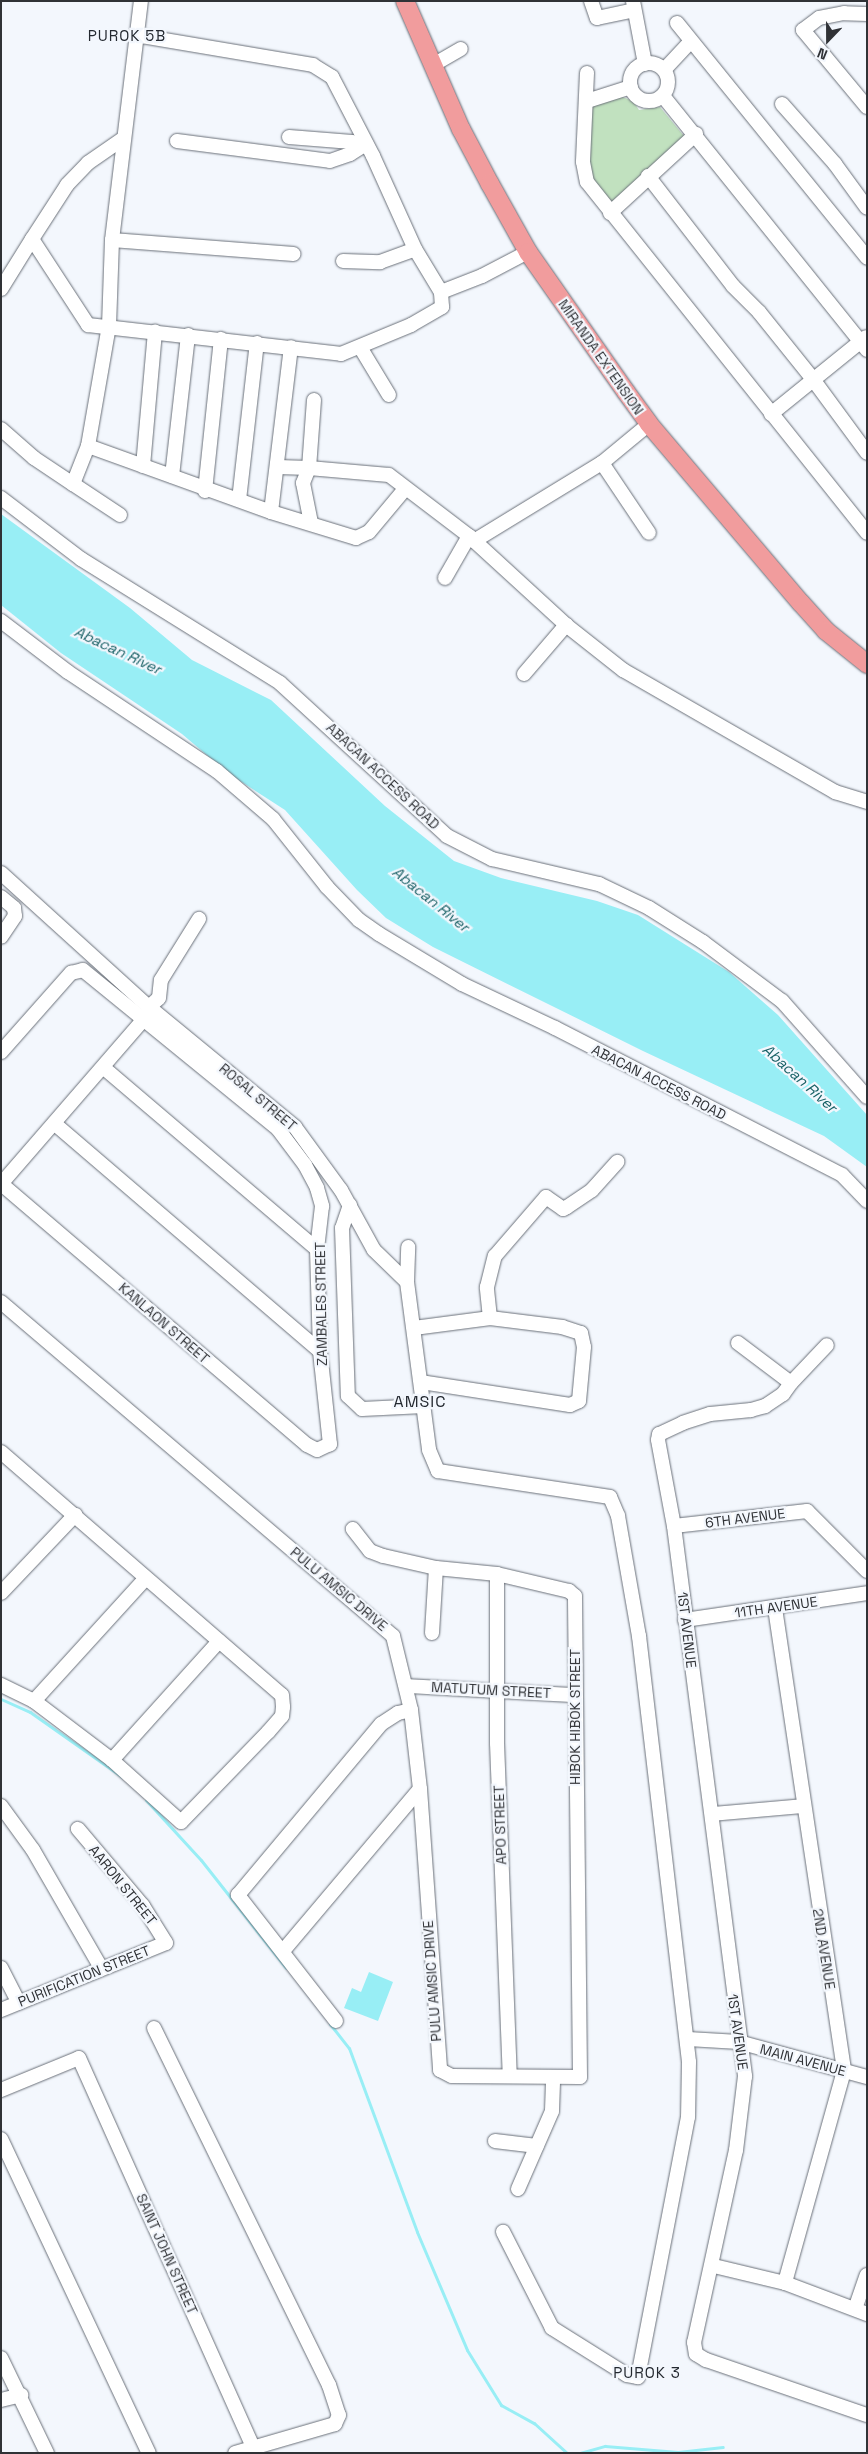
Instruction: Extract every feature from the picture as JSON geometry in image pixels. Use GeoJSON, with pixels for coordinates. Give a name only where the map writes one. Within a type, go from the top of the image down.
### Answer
{"type":"FeatureCollection","features":[{"type":"Feature","properties":{"kind":"main road","name":"MIRANDA EXTENSION"},"geometry":{"type":"LineString","coordinates":[[405,1],[465,137],[528,252],[649,424],[801,604],[826,631],[867,664]]}},
{"type":"Feature","properties":{"kind":"street"},"geometry":{"type":"LineString","coordinates":[[73,484],[88,446],[109,326],[112,240],[141,1]]}},
{"type":"Feature","properties":{"kind":"street"},"geometry":{"type":"LineString","coordinates":[[591,1],[597,18],[634,6],[644,64]]}},
{"type":"Feature","properties":{"kind":"street"},"geometry":{"type":"LineString","coordinates":[[867,14],[844,13],[819,18],[803,30],[867,108]]}},
{"type":"Feature","properties":{"kind":"street"},"geometry":{"type":"LineString","coordinates":[[677,23],[690,42],[867,258]]}},
{"type":"Feature","properties":{"kind":"street"},"geometry":{"type":"LineString","coordinates":[[32,239],[84,322],[341,354],[360,347],[442,307],[441,292],[415,249],[363,145],[332,77],[313,66],[136,35]]}},
{"type":"Feature","properties":{"kind":"street"},"geometry":{"type":"LineString","coordinates":[[664,70],[690,42]]}},
{"type":"Feature","properties":{"kind":"street"},"geometry":{"type":"LineString","coordinates":[[433,65],[461,49]]}},
{"type":"Feature","properties":{"kind":"street"},"geometry":{"type":"LineString","coordinates":[[644,64],[655,64],[664,70],[669,80],[663,96],[644,101],[631,87],[631,75],[644,64]]}},
{"type":"Feature","properties":{"kind":"street"},"geometry":{"type":"LineString","coordinates":[[587,73],[583,174],[610,213],[867,533]]}},
{"type":"Feature","properties":{"kind":"street"},"geometry":{"type":"LineString","coordinates":[[587,101],[631,87]]}},
{"type":"Feature","properties":{"kind":"street"},"geometry":{"type":"LineString","coordinates":[[663,96],[865,343],[812,378],[771,414]]}},
{"type":"Feature","properties":{"kind":"street"},"geometry":{"type":"LineString","coordinates":[[782,104],[835,164],[867,208]]}},
{"type":"Feature","properties":{"kind":"street"},"geometry":{"type":"LineString","coordinates":[[610,213],[648,176],[696,134]]}},
{"type":"Feature","properties":{"kind":"street"},"geometry":{"type":"LineString","coordinates":[[289,137],[352,142],[363,145]]}},
{"type":"Feature","properties":{"kind":"street"},"geometry":{"type":"LineString","coordinates":[[1,289],[67,185],[88,163],[124,138]]}},
{"type":"Feature","properties":{"kind":"street"},"geometry":{"type":"LineString","coordinates":[[177,141],[330,161],[363,145]]}},
{"type":"Feature","properties":{"kind":"street"},"geometry":{"type":"LineString","coordinates":[[648,176],[732,286],[759,312],[812,378],[867,453]]}},
{"type":"Feature","properties":{"kind":"street"},"geometry":{"type":"LineString","coordinates":[[112,240],[293,254]]}},
{"type":"Feature","properties":{"kind":"street"},"geometry":{"type":"LineString","coordinates":[[343,261],[380,262],[415,249]]}},
{"type":"Feature","properties":{"kind":"street"},"geometry":{"type":"LineString","coordinates":[[441,292],[482,276],[528,252]]}},
{"type":"Feature","properties":{"kind":"street"},"geometry":{"type":"LineString","coordinates":[[143,466],[155,332]]}},
{"type":"Feature","properties":{"kind":"street"},"geometry":{"type":"LineString","coordinates":[[172,476],[188,335]]}},
{"type":"Feature","properties":{"kind":"street"},"geometry":{"type":"LineString","coordinates":[[205,490],[221,339]]}},
{"type":"Feature","properties":{"kind":"street"},"geometry":{"type":"LineString","coordinates":[[239,500],[257,343]]}},
{"type":"Feature","properties":{"kind":"street"},"geometry":{"type":"LineString","coordinates":[[271,512],[278,467],[291,347]]}},
{"type":"Feature","properties":{"kind":"street"},"geometry":{"type":"LineString","coordinates":[[360,347],[389,395]]}},
{"type":"Feature","properties":{"kind":"street"},"geometry":{"type":"LineString","coordinates":[[311,523],[303,484],[310,468],[314,400]]}},
{"type":"Feature","properties":{"kind":"street"},"geometry":{"type":"LineString","coordinates":[[445,578],[472,538],[602,463],[649,424]]}},
{"type":"Feature","properties":{"kind":"street"},"geometry":{"type":"LineString","coordinates":[[1,429],[34,458],[120,515]]}},
{"type":"Feature","properties":{"kind":"street"},"geometry":{"type":"LineString","coordinates":[[88,446],[205,490],[311,523],[328,532],[356,538],[369,532],[405,489]]}},
{"type":"Feature","properties":{"kind":"street"},"geometry":{"type":"LineString","coordinates":[[602,463],[649,533]]}},
{"type":"Feature","properties":{"kind":"street"},"geometry":{"type":"LineString","coordinates":[[278,467],[377,472],[389,475],[472,538],[566,626],[639,680],[835,792],[867,802]]}},
{"type":"Feature","properties":{"kind":"street","name":"ABACAN ACCESS ROAD"},"geometry":{"type":"LineString","coordinates":[[1,498],[81,559],[280,683],[447,836],[492,858],[599,884],[649,908],[710,947],[782,1001],[867,1097]]}},
{"type":"Feature","properties":{"kind":"street","name":"ABACAN ACCESS ROAD"},"geometry":{"type":"LineString","coordinates":[[1,621],[68,672],[216,771],[273,819],[332,893],[379,934],[462,984],[850,1180],[867,1201]]}},
{"type":"Feature","properties":{"kind":"street"},"geometry":{"type":"LineString","coordinates":[[524,674],[566,626]]}},
{"type":"Feature","properties":{"kind":"street","name":"ROSAL STREET"},"geometry":{"type":"LineString","coordinates":[[3,877],[147,1012],[296,1127],[350,1205],[374,1250],[406,1282]]}},
{"type":"Feature","properties":{"kind":"street"},"geometry":{"type":"LineString","coordinates":[[1,897],[14,908],[15,916],[5,933]]}},
{"type":"Feature","properties":{"kind":"street"},"geometry":{"type":"LineString","coordinates":[[1,1184],[104,1068],[158,998],[161,980],[199,919]]}},
{"type":"Feature","properties":{"kind":"street","name":"ZAMBALES STREET"},"geometry":{"type":"LineString","coordinates":[[1,1052],[70,973],[83,970],[147,1012],[278,1129],[305,1165],[317,1188],[322,1206],[316,1249],[320,1351],[330,1444]]}},
{"type":"Feature","properties":{"kind":"street"},"geometry":{"type":"LineString","coordinates":[[104,1068],[316,1249]]}},
{"type":"Feature","properties":{"kind":"street"},"geometry":{"type":"LineString","coordinates":[[55,1124],[320,1351]]}},
{"type":"Feature","properties":{"kind":"street"},"geometry":{"type":"LineString","coordinates":[[490,1318],[487,1286],[495,1256],[546,1198],[563,1209],[567,1207],[592,1190],[617,1162]]}},
{"type":"Feature","properties":{"kind":"street","name":"KANLAON STREET"},"geometry":{"type":"LineString","coordinates":[[1,1184],[308,1445],[317,1450],[330,1444]]}},
{"type":"Feature","properties":{"kind":"street"},"geometry":{"type":"LineString","coordinates":[[350,1205],[342,1228],[348,1396],[362,1409],[424,1406]]}},
{"type":"Feature","properties":{"kind":"street"},"geometry":{"type":"LineString","coordinates":[[408,1247],[406,1282],[422,1382],[429,1450],[438,1471],[610,1496],[618,1516],[639,1636],[688,2039],[688,2117],[638,2377],[627,2375],[552,2328],[503,2232]]}},
{"type":"Feature","properties":{"kind":"street","name":"PULU AMSIC DRIVE"},"geometry":{"type":"LineString","coordinates":[[1,1302],[388,1630],[396,1642],[411,1710],[420,1789],[438,2064],[440,2070],[452,2076],[510,2076]]}},
{"type":"Feature","properties":{"kind":"street"},"geometry":{"type":"LineString","coordinates":[[414,1328],[490,1318],[562,1327],[581,1333],[584,1347],[579,1401],[570,1405],[422,1382]]}},
{"type":"Feature","properties":{"kind":"street"},"geometry":{"type":"LineString","coordinates":[[738,1343],[791,1384],[827,1345]]}},
{"type":"Feature","properties":{"kind":"street","name":"1ST AVENUE"},"geometry":{"type":"LineString","coordinates":[[791,1384],[783,1394],[765,1406],[710,1414],[659,1434],[674,1526],[712,1814],[744,2086],[736,2150],[714,2266],[694,2342],[696,2354],[867,2415]]}},
{"type":"Feature","properties":{"kind":"street"},"geometry":{"type":"LineString","coordinates":[[1,1452],[282,1695],[282,1716],[181,1822],[112,1760],[34,1701],[1,1686]]}},
{"type":"Feature","properties":{"kind":"street","name":"6TH AVENUE"},"geometry":{"type":"LineString","coordinates":[[674,1526],[807,1511],[867,1571]]}},
{"type":"Feature","properties":{"kind":"street"},"geometry":{"type":"LineString","coordinates":[[3,1586],[75,1515]]}},
{"type":"Feature","properties":{"kind":"street","name":"HIBOK HIBOK STREET"},"geometry":{"type":"LineString","coordinates":[[353,1529],[370,1551],[436,1568],[497,1574],[569,1591],[575,1596],[574,1696],[580,2076],[553,2078]]}},
{"type":"Feature","properties":{"kind":"street"},"geometry":{"type":"LineString","coordinates":[[432,1633],[436,1568]]}},
{"type":"Feature","properties":{"kind":"street","name":"APO STREET"},"geometry":{"type":"LineString","coordinates":[[497,1574],[498,1690],[510,2076]]}},
{"type":"Feature","properties":{"kind":"street"},"geometry":{"type":"LineString","coordinates":[[34,1701],[146,1578]]}},
{"type":"Feature","properties":{"kind":"street","name":"11TH AVENUE"},"geometry":{"type":"LineString","coordinates":[[685,1620],[867,1593]]}},
{"type":"Feature","properties":{"kind":"street","name":"2ND AVENUE"},"geometry":{"type":"LineString","coordinates":[[775,1608],[844,2071],[785,2283]]}},
{"type":"Feature","properties":{"kind":"street"},"geometry":{"type":"LineString","coordinates":[[112,1760],[219,1641]]}},
{"type":"Feature","properties":{"kind":"street","name":"MATUTUM STREET"},"geometry":{"type":"LineString","coordinates":[[407,1686],[574,1696]]}},
{"type":"Feature","properties":{"kind":"street"},"geometry":{"type":"LineString","coordinates":[[336,2021],[239,1893],[381,1724],[398,1713],[411,1710]]}},
{"type":"Feature","properties":{"kind":"street"},"geometry":{"type":"LineString","coordinates":[[283,1951],[420,1789]]}},
{"type":"Feature","properties":{"kind":"street"},"geometry":{"type":"LineString","coordinates":[[1,1806],[33,1850],[101,1968]]}},
{"type":"Feature","properties":{"kind":"street"},"geometry":{"type":"LineString","coordinates":[[712,1814],[804,1806]]}},
{"type":"Feature","properties":{"kind":"street","name":"AARON STREET"},"geometry":{"type":"LineString","coordinates":[[78,1829],[143,1906],[166,1943]]}},
{"type":"Feature","properties":{"kind":"street","name":"PURIFICATION STREET"},"geometry":{"type":"LineString","coordinates":[[1,2010],[166,1943]]}},
{"type":"Feature","properties":{"kind":"street"},"geometry":{"type":"LineString","coordinates":[[1,1968],[19,2003]]}},
{"type":"Feature","properties":{"kind":"street"},"geometry":{"type":"LineString","coordinates":[[154,2028],[329,2385],[339,2416],[335,2424],[256,2451],[236,2453]]}},
{"type":"Feature","properties":{"kind":"street","name":"MAIN AVENUE"},"geometry":{"type":"LineString","coordinates":[[688,2039],[739,2042],[867,2077]]}},
{"type":"Feature","properties":{"kind":"street","name":"SAINT JOHN STREET"},"geometry":{"type":"LineString","coordinates":[[1,2090],[80,2058],[256,2451]]}},
{"type":"Feature","properties":{"kind":"street"},"geometry":{"type":"LineString","coordinates":[[510,2076],[553,2078],[552,2111],[518,2189]]}},
{"type":"Feature","properties":{"kind":"street"},"geometry":{"type":"LineString","coordinates":[[1,2139],[149,2453]]}},
{"type":"Feature","properties":{"kind":"street"},"geometry":{"type":"LineString","coordinates":[[495,2141],[537,2146]]}},
{"type":"Feature","properties":{"kind":"street"},"geometry":{"type":"LineString","coordinates":[[714,2266],[785,2283],[861,2312],[867,2275]]}},
{"type":"Feature","properties":{"kind":"street"},"geometry":{"type":"LineString","coordinates":[[1,2358],[21,2395],[47,2453]]}},
{"type":"Feature","properties":{"kind":"street"},"geometry":{"type":"LineString","coordinates":[[1,2400],[21,2395]]}},
{"type":"Feature","properties":{"kind":"green space"},"geometry":{"type":"Polygon","coordinates":[[[620,96],[633,101],[639,110],[660,107],[684,136],[610,204],[589,180],[591,106],[620,96]]]}},
{"type":"Feature","properties":{"kind":"water","name":"Abacan River"},"geometry":{"type":"Polygon","coordinates":[[[1,514],[130,608],[192,660],[271,700],[385,806],[454,861],[501,878],[597,901],[638,915],[729,972],[778,1015],[867,1115],[867,1167],[824,1136],[643,1051],[433,947],[386,918],[357,890],[285,810],[228,773],[182,734],[61,653],[1,605],[1,514]]]}},
{"type":"Feature","properties":{"kind":"water"},"geometry":{"type":"Polygon","coordinates":[[[369,1972],[393,1982],[378,2021],[344,2008],[352,1988],[361,1992],[369,1972]]]}},
{"type":"Feature","properties":{"kind":"waterway"},"geometry":{"type":"LineString","coordinates":[[1,1699],[30,1712],[122,1777]]}},
{"type":"Feature","properties":{"kind":"waterway"},"geometry":{"type":"LineString","coordinates":[[146,1800],[201,1860],[286,1968]]}},
{"type":"Feature","properties":{"kind":"waterway"},"geometry":{"type":"LineString","coordinates":[[330,2024],[349,2048],[417,2232],[467,2350],[501,2405],[534,2423],[567,2453]]}},
{"type":"Feature","properties":{"kind":"waterway"},"geometry":{"type":"LineString","coordinates":[[580,2453],[605,2446],[678,2452],[723,2447]]}},
{"type":"Feature","properties":{"kind":"district","name":"PUROK 5B"},"geometry":{"type":"Point","coordinates":[127,36]}},
{"type":"Feature","properties":{"kind":"district","name":"AMSIC"},"geometry":{"type":"Point","coordinates":[420,1402]}},
{"type":"Feature","properties":{"kind":"district","name":"PUROK 3"},"geometry":{"type":"Point","coordinates":[647,2373]}}]}
